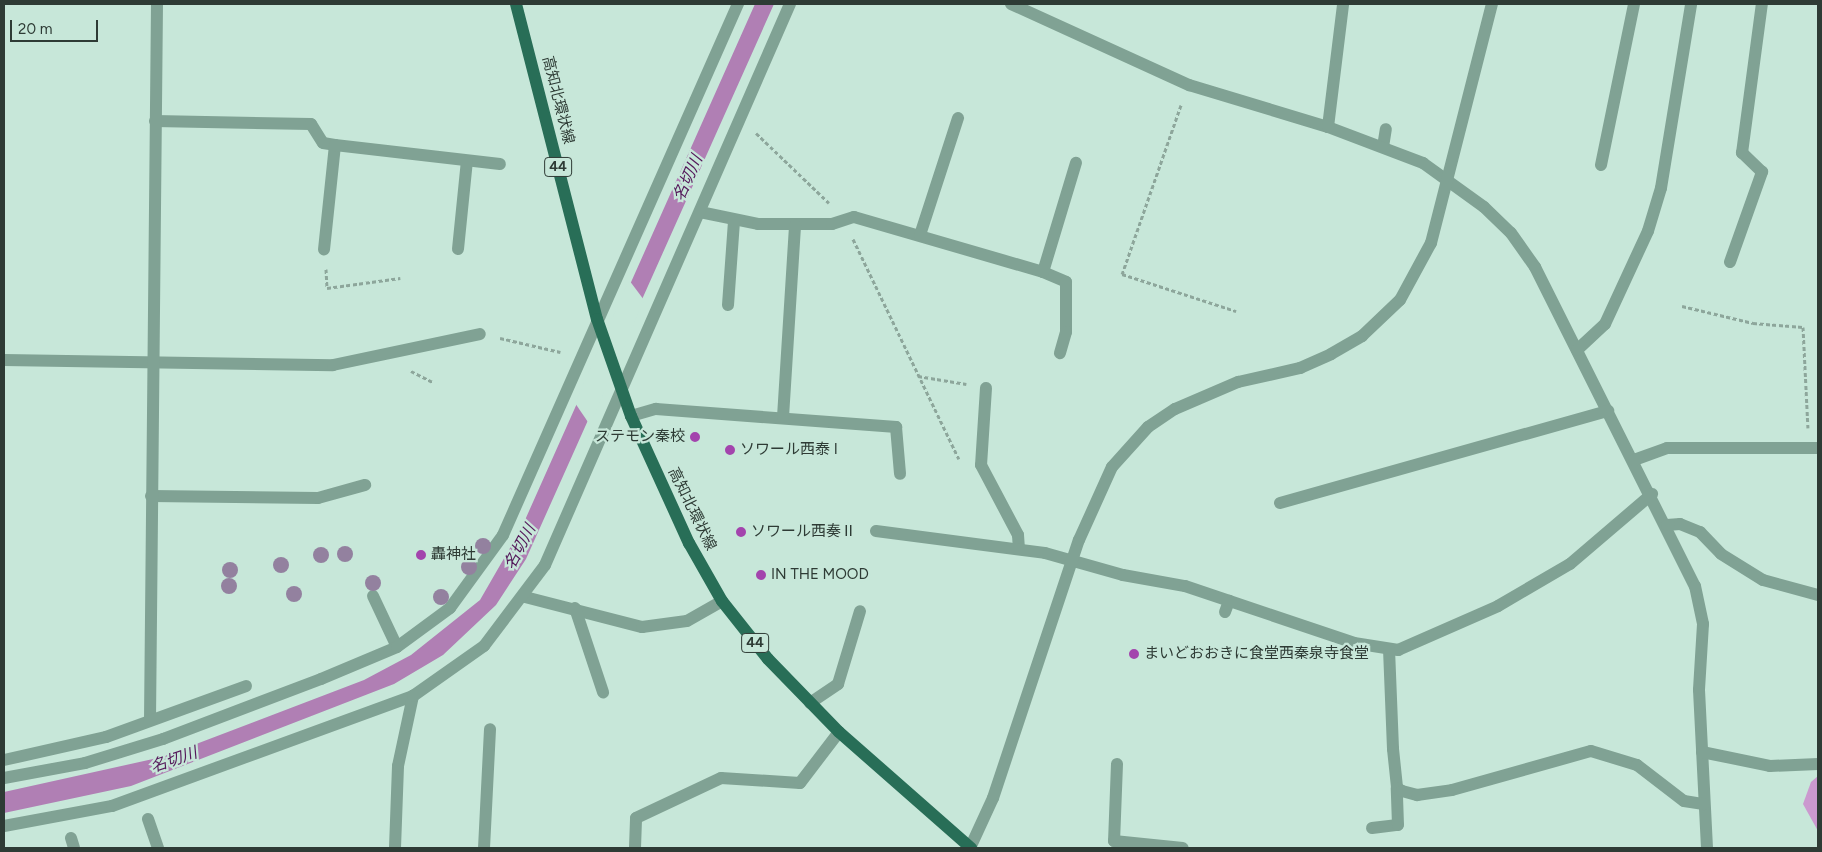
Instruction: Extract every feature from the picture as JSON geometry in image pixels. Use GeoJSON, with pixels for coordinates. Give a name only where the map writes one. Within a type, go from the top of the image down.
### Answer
{"type":"FeatureCollection","features":[{"type":"Feature","properties":{"kind":"main road","name":"高知北環状線"},"geometry":{"type":"LineString","coordinates":[[516,4],[599,325],[631,416],[665,495],[722,601],[810,703],[838,732],[971,848]]}},
{"type":"Feature","properties":{"kind":"street"},"geometry":{"type":"LineString","coordinates":[[150,720],[151,362],[157,4]]}},
{"type":"Feature","properties":{"kind":"street"},"geometry":{"type":"LineString","coordinates":[[4,778],[85,763],[163,739],[397,647],[450,608],[490,558],[599,325],[738,4]]}},
{"type":"Feature","properties":{"kind":"street"},"geometry":{"type":"LineString","coordinates":[[4,826],[121,803],[413,696],[484,646],[525,597],[545,565],[620,385],[700,212],[790,4]]}},
{"type":"Feature","properties":{"kind":"street"},"geometry":{"type":"LineString","coordinates":[[1011,4],[1189,85],[1328,127],[1423,163],[1511,233],[1535,267],[1652,494],[1695,586],[1703,624],[1702,752],[1706,848]]}},
{"type":"Feature","properties":{"kind":"street"},"geometry":{"type":"LineString","coordinates":[[1328,127],[1343,4]]}},
{"type":"Feature","properties":{"kind":"street"},"geometry":{"type":"LineString","coordinates":[[971,848],[993,798],[1072,562],[1112,467],[1148,427],[1208,393],[1300,368],[1331,354],[1362,336],[1387,314],[1422,265],[1448,182],[1492,4]]}},
{"type":"Feature","properties":{"kind":"street"},"geometry":{"type":"LineString","coordinates":[[1601,165],[1634,4]]}},
{"type":"Feature","properties":{"kind":"street"},"geometry":{"type":"LineString","coordinates":[[1577,350],[1605,324],[1648,231],[1661,188],[1691,4]]}},
{"type":"Feature","properties":{"kind":"street"},"geometry":{"type":"LineString","coordinates":[[1730,262],[1762,172],[1742,153],[1762,4]]}},
{"type":"Feature","properties":{"kind":"street"},"geometry":{"type":"LineString","coordinates":[[920,235],[958,118]]}},
{"type":"Feature","properties":{"kind":"street"},"geometry":{"type":"LineString","coordinates":[[155,121],[310,124],[322,143],[500,164]]}},
{"type":"Feature","properties":{"kind":"street"},"geometry":{"type":"LineString","coordinates":[[1383,147],[1386,128]]}},
{"type":"Feature","properties":{"kind":"street"},"geometry":{"type":"LineString","coordinates":[[324,249],[335,145]]}},
{"type":"Feature","properties":{"kind":"street"},"geometry":{"type":"LineString","coordinates":[[458,250],[467,161]]}},
{"type":"Feature","properties":{"kind":"street"},"geometry":{"type":"LineString","coordinates":[[1044,272],[1076,163]]}},
{"type":"Feature","properties":{"kind":"street"},"geometry":{"type":"LineString","coordinates":[[700,212],[734,222],[795,225],[844,221],[854,217],[1044,272],[1066,282],[1066,332],[1060,353]]}},
{"type":"Feature","properties":{"kind":"street"},"geometry":{"type":"LineString","coordinates":[[728,305],[734,222]]}},
{"type":"Feature","properties":{"kind":"street"},"geometry":{"type":"LineString","coordinates":[[783,417],[795,225]]}},
{"type":"Feature","properties":{"kind":"street"},"geometry":{"type":"LineString","coordinates":[[4,360],[333,364],[480,334]]}},
{"type":"Feature","properties":{"kind":"street"},"geometry":{"type":"LineString","coordinates":[[986,388],[981,464],[1018,535],[1019,548]]}},
{"type":"Feature","properties":{"kind":"street"},"geometry":{"type":"LineString","coordinates":[[631,416],[656,409],[783,417],[896,427],[900,474]]}},
{"type":"Feature","properties":{"kind":"street"},"geometry":{"type":"LineString","coordinates":[[1280,503],[1608,411]]}},
{"type":"Feature","properties":{"kind":"street"},"geometry":{"type":"LineString","coordinates":[[1634,460],[1667,448],[1813,448]]}},
{"type":"Feature","properties":{"kind":"street"},"geometry":{"type":"LineString","coordinates":[[151,496],[318,498],[365,485]]}},
{"type":"Feature","properties":{"kind":"street"},"geometry":{"type":"LineString","coordinates":[[876,531],[1019,548],[1072,562],[1185,586],[1227,607],[1354,643],[1389,650],[1422,642],[1473,618],[1570,564],[1652,494]]}},
{"type":"Feature","properties":{"kind":"street"},"geometry":{"type":"LineString","coordinates":[[1667,525],[1680,524],[1700,532],[1721,554],[1763,580],[1818,595]]}},
{"type":"Feature","properties":{"kind":"street"},"geometry":{"type":"LineString","coordinates":[[373,596],[397,647]]}},
{"type":"Feature","properties":{"kind":"street"},"geometry":{"type":"LineString","coordinates":[[525,597],[575,608],[642,627],[687,621],[722,601]]}},
{"type":"Feature","properties":{"kind":"street"},"geometry":{"type":"LineString","coordinates":[[575,608],[603,692]]}},
{"type":"Feature","properties":{"kind":"street"},"geometry":{"type":"LineString","coordinates":[[810,703],[838,684],[860,611]]}},
{"type":"Feature","properties":{"kind":"street"},"geometry":{"type":"LineString","coordinates":[[1372,828],[1398,825],[1389,650]]}},
{"type":"Feature","properties":{"kind":"street"},"geometry":{"type":"LineString","coordinates":[[4,760],[106,737],[246,686]]}},
{"type":"Feature","properties":{"kind":"street"},"geometry":{"type":"LineString","coordinates":[[395,848],[398,766],[413,696]]}},
{"type":"Feature","properties":{"kind":"street"},"geometry":{"type":"LineString","coordinates":[[484,848],[490,730]]}},
{"type":"Feature","properties":{"kind":"street"},"geometry":{"type":"LineString","coordinates":[[634,848],[636,818],[721,778],[800,783],[838,732]]}},
{"type":"Feature","properties":{"kind":"street"},"geometry":{"type":"LineString","coordinates":[[1397,788],[1417,794],[1452,790],[1591,751],[1637,765],[1684,801],[1704,804]]}},
{"type":"Feature","properties":{"kind":"street"},"geometry":{"type":"LineString","coordinates":[[1702,752],[1770,766],[1818,764]]}},
{"type":"Feature","properties":{"kind":"street"},"geometry":{"type":"LineString","coordinates":[[1117,764],[1114,842],[1183,848]]}},
{"type":"Feature","properties":{"kind":"street"},"geometry":{"type":"LineString","coordinates":[[148,819],[158,848]]}},
{"type":"Feature","properties":{"kind":"path"},"geometry":{"type":"LineString","coordinates":[[1189,85],[1122,274],[1236,311]]}},
{"type":"Feature","properties":{"kind":"path"},"geometry":{"type":"LineString","coordinates":[[741,120],[808,179],[844,221],[962,465]]}},
{"type":"Feature","properties":{"kind":"path"},"geometry":{"type":"LineString","coordinates":[[324,249],[327,288],[400,278]]}},
{"type":"Feature","properties":{"kind":"path"},"geometry":{"type":"LineString","coordinates":[[1682,306],[1754,323],[1803,327],[1813,448]]}},
{"type":"Feature","properties":{"kind":"path"},"geometry":{"type":"LineString","coordinates":[[480,334],[565,352]]}},
{"type":"Feature","properties":{"kind":"path"},"geometry":{"type":"LineString","coordinates":[[918,376],[986,388]]}},
{"type":"Feature","properties":{"kind":"shaded area"},"geometry":{"type":"Polygon","coordinates":[[[1818,776],[1818,831],[1803,804],[1811,782],[1818,776]]]}},
{"type":"Feature","properties":{"kind":"water","name":"名切川"},"geometry":{"type":"Polygon","coordinates":[[[755,4],[774,4],[526,559],[496,605],[443,655],[394,684],[131,786],[4,813],[4,792],[162,757],[364,680],[411,655],[480,600],[521,529],[755,4]]]}},
{"type":"Feature","properties":{"kind":"pier"},"geometry":{"type":"Polygon","coordinates":[[[629,280],[644,300],[590,425],[575,403],[629,280]]]}},
{"type":"Feature","properties":{"kind":"place","name":"ステモン秦校"},"geometry":{"type":"Point","coordinates":[695,437]}},
{"type":"Feature","properties":{"kind":"place","name":"ソワール西泰 I"},"geometry":{"type":"Point","coordinates":[730,450]}},
{"type":"Feature","properties":{"kind":"place","name":"ソワール西奏Ⅱ"},"geometry":{"type":"Point","coordinates":[741,532]}},
{"type":"Feature","properties":{"kind":"place","name":"轟神社"},"geometry":{"type":"Point","coordinates":[421,555]}},
{"type":"Feature","properties":{"kind":"place","name":"IN THE MOOD"},"geometry":{"type":"Point","coordinates":[761,575]}},
{"type":"Feature","properties":{"kind":"place","name":"まいどおおきに食堂西秦泉寺食堂"},"geometry":{"type":"Point","coordinates":[1134,654]}}]}
